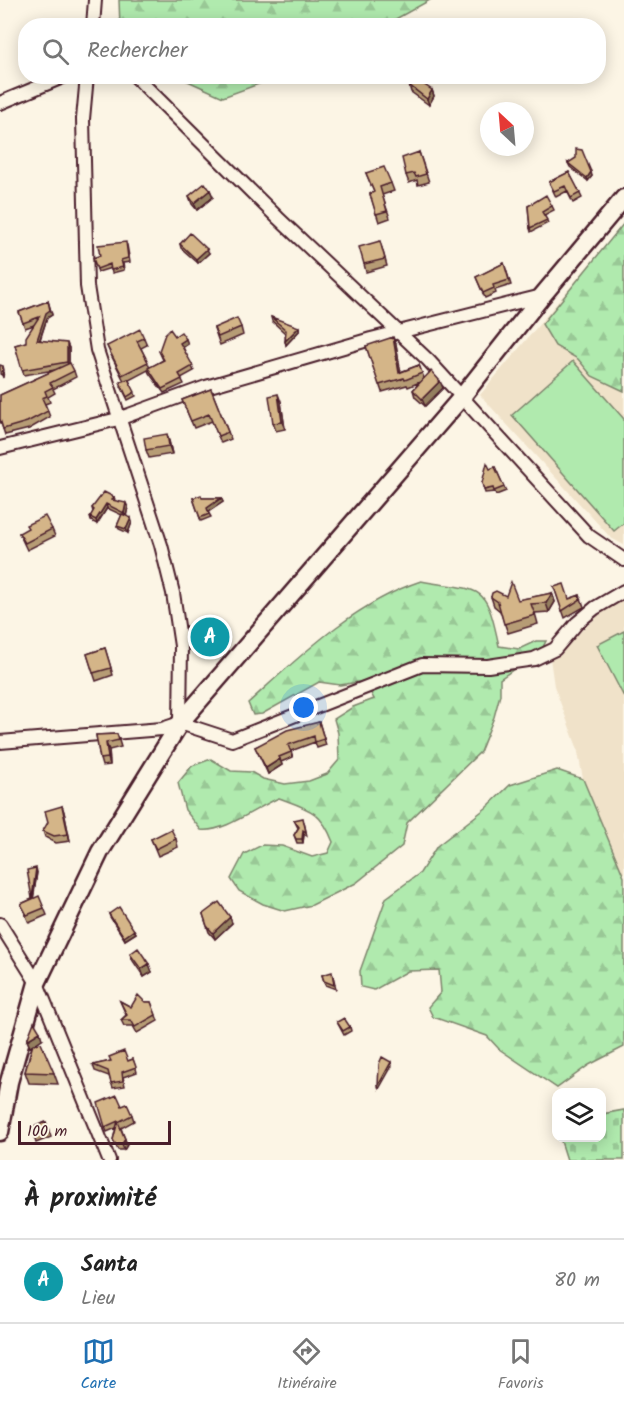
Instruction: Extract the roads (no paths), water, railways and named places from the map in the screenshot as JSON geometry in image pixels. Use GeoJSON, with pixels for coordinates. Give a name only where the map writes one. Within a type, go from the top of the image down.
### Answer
{"type":"FeatureCollection","features":[{"type":"Feature","properties":{"kind":"main road"},"geometry":{"type":"LineString","coordinates":[[0,1132],[9,1082],[37,983],[100,852],[180,723],[461,398],[624,198]]}},
{"type":"Feature","properties":{"kind":"street"},"geometry":{"type":"LineString","coordinates":[[94,18],[95,0]]}},
{"type":"Feature","properties":{"kind":"street"},"geometry":{"type":"LineString","coordinates":[[0,103],[46,84]]}},
{"type":"Feature","properties":{"kind":"street"},"geometry":{"type":"LineString","coordinates":[[86,84],[83,119],[87,286],[96,350],[161,545],[173,593],[181,646],[180,723]]}},
{"type":"Feature","properties":{"kind":"street"},"geometry":{"type":"LineString","coordinates":[[143,84],[396,332],[428,360],[589,536],[624,560]]}},
{"type":"Feature","properties":{"kind":"street"},"geometry":{"type":"LineString","coordinates":[[0,448],[118,419],[206,387],[396,332],[542,296]]}},
{"type":"Feature","properties":{"kind":"street"},"geometry":{"type":"LineString","coordinates":[[0,742],[162,729],[180,723],[232,740],[422,665],[488,666],[534,659],[555,649],[577,622],[624,591]]}},
{"type":"Feature","properties":{"kind":"street"},"geometry":{"type":"LineString","coordinates":[[0,924],[37,983],[109,1160]]}},
{"type":"Feature","properties":{"kind":"place","name":"Santa"},"geometry":{"type":"Point","coordinates":[210,637]}}]}
